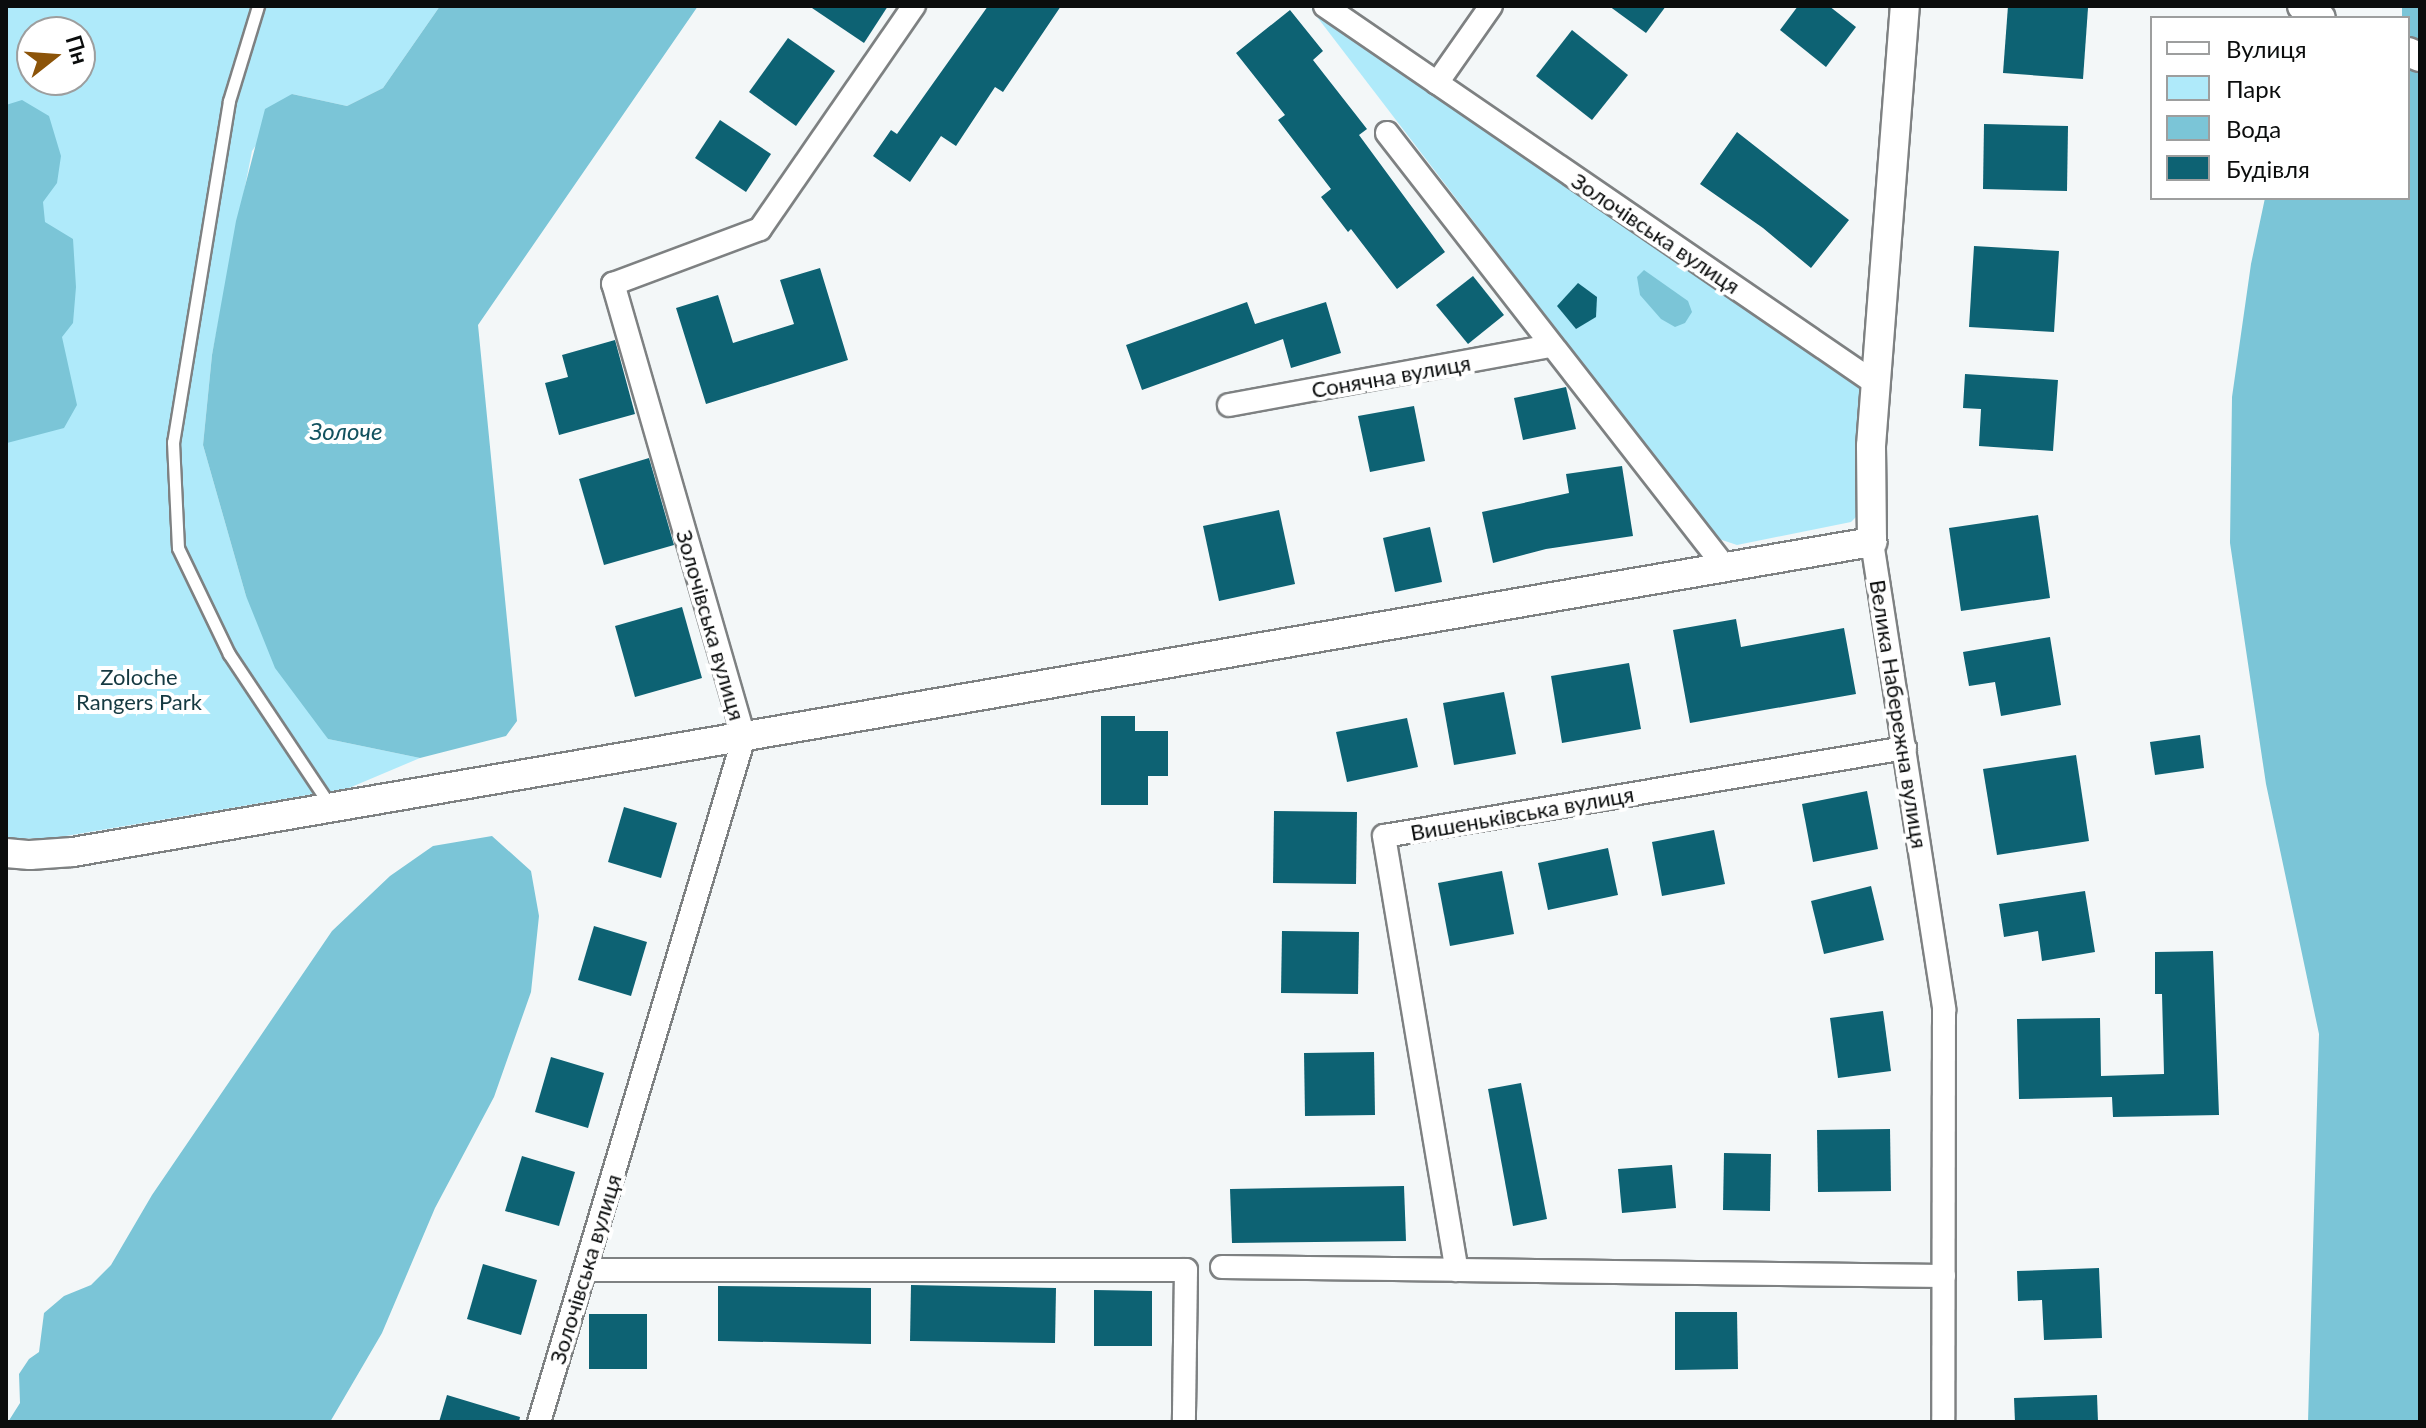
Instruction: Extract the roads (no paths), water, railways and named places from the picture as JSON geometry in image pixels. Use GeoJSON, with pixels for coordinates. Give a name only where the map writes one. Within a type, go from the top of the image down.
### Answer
{"type":"FeatureCollection","features":[{"type":"Feature","properties":{"kind":"street","name":"Золочівська вулиця"},"geometry":{"type":"LineString","coordinates":[[539,1422],[744,737],[613,284],[760,229],[914,6]]}},
{"type":"Feature","properties":{"kind":"street","name":"Золочівська вулиця"},"geometry":{"type":"LineString","coordinates":[[1325,6],[1875,383]]}},
{"type":"Feature","properties":{"kind":"street"},"geometry":{"type":"LineString","coordinates":[[1437,83],[1491,6]]}},
{"type":"Feature","properties":{"kind":"street","name":"Велика Набережна вулиця"},"geometry":{"type":"LineString","coordinates":[[1905,6],[1875,383],[1872,542],[1944,1009],[1943,1422]]}},
{"type":"Feature","properties":{"kind":"street"},"geometry":{"type":"LineString","coordinates":[[1387,133],[1725,567]]}},
{"type":"Feature","properties":{"kind":"street","name":"Сонячна вулиця"},"geometry":{"type":"LineString","coordinates":[[1229,405],[1552,346]]}},
{"type":"Feature","properties":{"kind":"street"},"geometry":{"type":"LineString","coordinates":[[6,853],[73,852],[1872,542]]}},
{"type":"Feature","properties":{"kind":"street","name":"Вишеньківська вулиця"},"geometry":{"type":"LineString","coordinates":[[1457,1270],[1384,836],[1905,748]]}},
{"type":"Feature","properties":{"kind":"street"},"geometry":{"type":"LineString","coordinates":[[1222,1267],[1944,1276]]}},
{"type":"Feature","properties":{"kind":"street"},"geometry":{"type":"LineString","coordinates":[[585,1270],[1186,1270],[1184,1422]]}},
{"type":"Feature","properties":{"kind":"lane"},"geometry":{"type":"LineString","coordinates":[[258,6],[229,101],[173,442],[178,548],[229,654],[332,808]]}},
{"type":"Feature","properties":{"kind":"water","name":"Золоче"},"geometry":{"type":"Polygon","coordinates":[[[440,6],[698,6],[478,325],[517,721],[506,736],[420,758],[328,739],[275,668],[246,596],[203,445],[212,355],[236,221],[265,109],[292,94],[347,106],[383,88],[440,6]]]}},
{"type":"Feature","properties":{"kind":"water"},"geometry":{"type":"Polygon","coordinates":[[[2402,6],[2420,6],[2420,1422],[2308,1422],[2319,1034],[2266,784],[2230,543],[2232,397],[2251,264],[2265,200],[2410,200],[2410,16],[2402,16],[2402,6]]]}},
{"type":"Feature","properties":{"kind":"water"},"geometry":{"type":"Polygon","coordinates":[[[22,100],[49,116],[61,156],[57,183],[43,202],[45,222],[73,239],[76,287],[73,323],[62,337],[77,405],[64,428],[7,443],[6,105],[22,100]]]}},
{"type":"Feature","properties":{"kind":"water"},"geometry":{"type":"Polygon","coordinates":[[[1644,270],[1688,301],[1692,312],[1685,323],[1675,327],[1661,319],[1640,295],[1637,277],[1644,270]]]}},
{"type":"Feature","properties":{"kind":"water"},"geometry":{"type":"Polygon","coordinates":[[[492,836],[531,871],[539,916],[531,992],[494,1097],[435,1208],[382,1333],[330,1422],[8,1422],[20,1403],[19,1374],[29,1359],[39,1352],[44,1313],[64,1296],[91,1285],[111,1265],[152,1195],[332,931],[390,876],[433,846],[492,836]]]}},
{"type":"Feature","properties":{"kind":"park label","name":"Zoloche Rangers Park"},"geometry":{"type":"Point","coordinates":[139,688]}}]}
